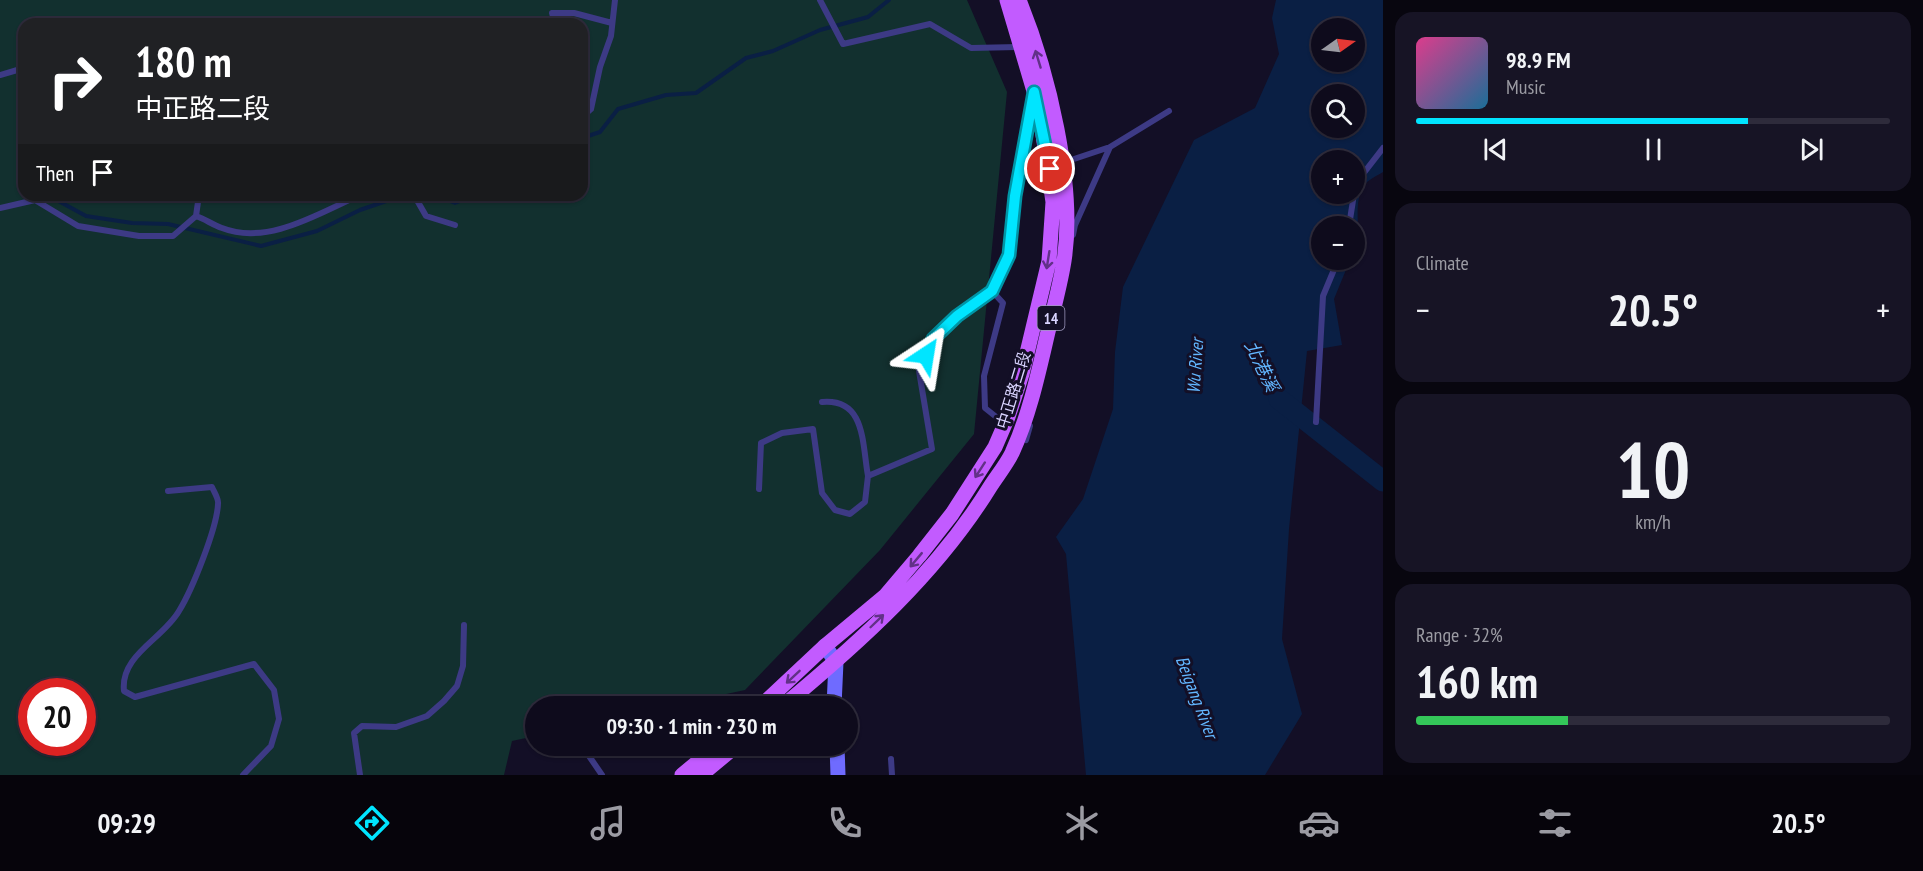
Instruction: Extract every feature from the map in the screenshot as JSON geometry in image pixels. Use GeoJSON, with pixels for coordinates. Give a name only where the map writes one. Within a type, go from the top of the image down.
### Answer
{"type":"FeatureCollection","features":[{"type":"Feature","properties":{"kind":"main road","name":"中正路二段"},"geometry":{"type":"LineString","coordinates":[[772,696],[825,646],[885,596],[952,514],[995,447],[1022,374],[1049,261],[1052,228],[1050,169],[1034,92],[1007,0]]}},
{"type":"Feature","properties":{"kind":"main road","name":"中正路二段"},"geometry":{"type":"LineString","coordinates":[[795,696],[836,662],[923,577],[965,525],[1011,453],[1038,377],[1065,260],[1067,223],[1062,163],[1049,95],[1019,0]]}},
{"type":"Feature","properties":{"kind":"main road"},"geometry":{"type":"LineString","coordinates":[[825,646],[836,662],[834,696]]}},
{"type":"Feature","properties":{"kind":"main road"},"geometry":{"type":"LineString","coordinates":[[682,775],[705,756]]}},
{"type":"Feature","properties":{"kind":"main road"},"geometry":{"type":"LineString","coordinates":[[701,775],[724,756]]}},
{"type":"Feature","properties":{"kind":"main road"},"geometry":{"type":"LineString","coordinates":[[837,756],[838,775]]}},
{"type":"Feature","properties":{"kind":"lane"},"geometry":{"type":"LineString","coordinates":[[588,112],[591,109],[600,67],[612,36],[615,0]]}},
{"type":"Feature","properties":{"kind":"lane"},"geometry":{"type":"LineString","coordinates":[[820,0],[843,44],[930,24],[971,48],[1021,46]]}},
{"type":"Feature","properties":{"kind":"lane"},"geometry":{"type":"LineString","coordinates":[[553,18],[552,13],[574,13],[612,23]]}},
{"type":"Feature","properties":{"kind":"lane"},"geometry":{"type":"LineString","coordinates":[[0,75],[18,70]]}},
{"type":"Feature","properties":{"kind":"lane"},"geometry":{"type":"LineString","coordinates":[[868,476],[932,449],[919,371],[933,339],[957,316],[992,291],[1009,255],[1015,196],[1034,92]]}},
{"type":"Feature","properties":{"kind":"lane"},"geometry":{"type":"LineString","coordinates":[[1062,163],[1110,147],[1169,111]]}},
{"type":"Feature","properties":{"kind":"lane"},"geometry":{"type":"LineString","coordinates":[[1018,434],[1026,440],[1059,316],[1075,225],[1110,147]]}},
{"type":"Feature","properties":{"kind":"lane"},"geometry":{"type":"LineString","coordinates":[[1365,171],[1383,148]]}},
{"type":"Feature","properties":{"kind":"lane"},"geometry":{"type":"LineString","coordinates":[[0,208],[31,201]]}},
{"type":"Feature","properties":{"kind":"lane"},"geometry":{"type":"LineString","coordinates":[[37,201],[78,226],[139,236],[173,236],[196,216],[198,201]]}},
{"type":"Feature","properties":{"kind":"lane"},"geometry":{"type":"LineString","coordinates":[[196,216],[223,229],[263,233],[311,219],[348,201]]}},
{"type":"Feature","properties":{"kind":"lane"},"geometry":{"type":"LineString","coordinates":[[418,201],[426,216],[455,225]]}},
{"type":"Feature","properties":{"kind":"lane"},"geometry":{"type":"LineString","coordinates":[[1316,422],[1323,296],[1334,270]]}},
{"type":"Feature","properties":{"kind":"lane"},"geometry":{"type":"LineString","coordinates":[[992,291],[1003,303],[984,376],[985,408],[1005,424]]}},
{"type":"Feature","properties":{"kind":"lane"},"geometry":{"type":"LineString","coordinates":[[759,489],[761,443],[782,433],[813,429],[822,493],[835,510],[850,514],[865,502],[868,476],[858,417],[848,406],[836,400],[822,402]]}},
{"type":"Feature","properties":{"kind":"lane"},"geometry":{"type":"LineString","coordinates":[[168,492],[212,487],[219,502],[210,537],[179,612],[132,662],[122,678],[124,691],[135,697],[254,664],[274,690],[279,719],[271,746],[243,775]]}},
{"type":"Feature","properties":{"kind":"lane"},"geometry":{"type":"LineString","coordinates":[[360,775],[354,733],[362,726],[396,727],[427,716],[457,686],[463,666],[464,625]]}},
{"type":"Feature","properties":{"kind":"lane"},"geometry":{"type":"LineString","coordinates":[[589,756],[602,775]]}},
{"type":"Feature","properties":{"kind":"lane"},"geometry":{"type":"LineString","coordinates":[[891,759],[892,775]]}},
{"type":"Feature","properties":{"kind":"green space"},"geometry":{"type":"Polygon","coordinates":[[[0,0],[967,0],[1007,92],[974,434],[880,550],[745,690],[717,696],[525,696],[525,738],[512,741],[504,775],[0,775],[0,0]]]}},
{"type":"Feature","properties":{"kind":"water"},"geometry":{"type":"Polygon","coordinates":[[[1276,0],[1383,0],[1383,172],[1365,185],[1365,150],[1311,150],[1311,204],[1358,204],[1358,216],[1311,216],[1311,270],[1346,270],[1334,299],[1342,345],[1307,351],[1289,529],[1282,639],[1302,714],[1265,775],[1086,775],[1066,554],[1056,537],[1083,499],[1113,409],[1115,352],[1123,287],[1194,140],[1255,108],[1279,54],[1272,18],[1276,0]]]}},
{"type":"Feature","properties":{"kind":"waterway"},"geometry":{"type":"LineString","coordinates":[[588,136],[600,132],[618,109],[666,95],[696,93],[746,58],[773,51],[820,30],[868,17],[889,0]]}},
{"type":"Feature","properties":{"kind":"waterway"},"geometry":{"type":"LineString","coordinates":[[58,201],[86,216],[132,223],[168,224],[261,246],[317,231],[360,210],[386,201]]}},
{"type":"Feature","properties":{"kind":"waterway"},"geometry":{"type":"LineString","coordinates":[[450,201],[455,203],[460,201]]}},
{"type":"Feature","properties":{"kind":"waterway","name":"北港溪"},"geometry":{"type":"LineString","coordinates":[[1279,399],[1383,481]]}},
{"type":"Feature","properties":{"kind":"route"},"geometry":{"type":"LineString","coordinates":[[926,355],[933,339],[957,316],[992,291],[1009,255],[1015,196],[1034,92],[1050,169]]}},
{"type":"Feature","properties":{"kind":"water label","name":"Wu River"},"geometry":{"type":"Point","coordinates":[1195,366]}},
{"type":"Feature","properties":{"kind":"water label","name":"Beigang River"},"geometry":{"type":"Point","coordinates":[1197,697]}}]}
